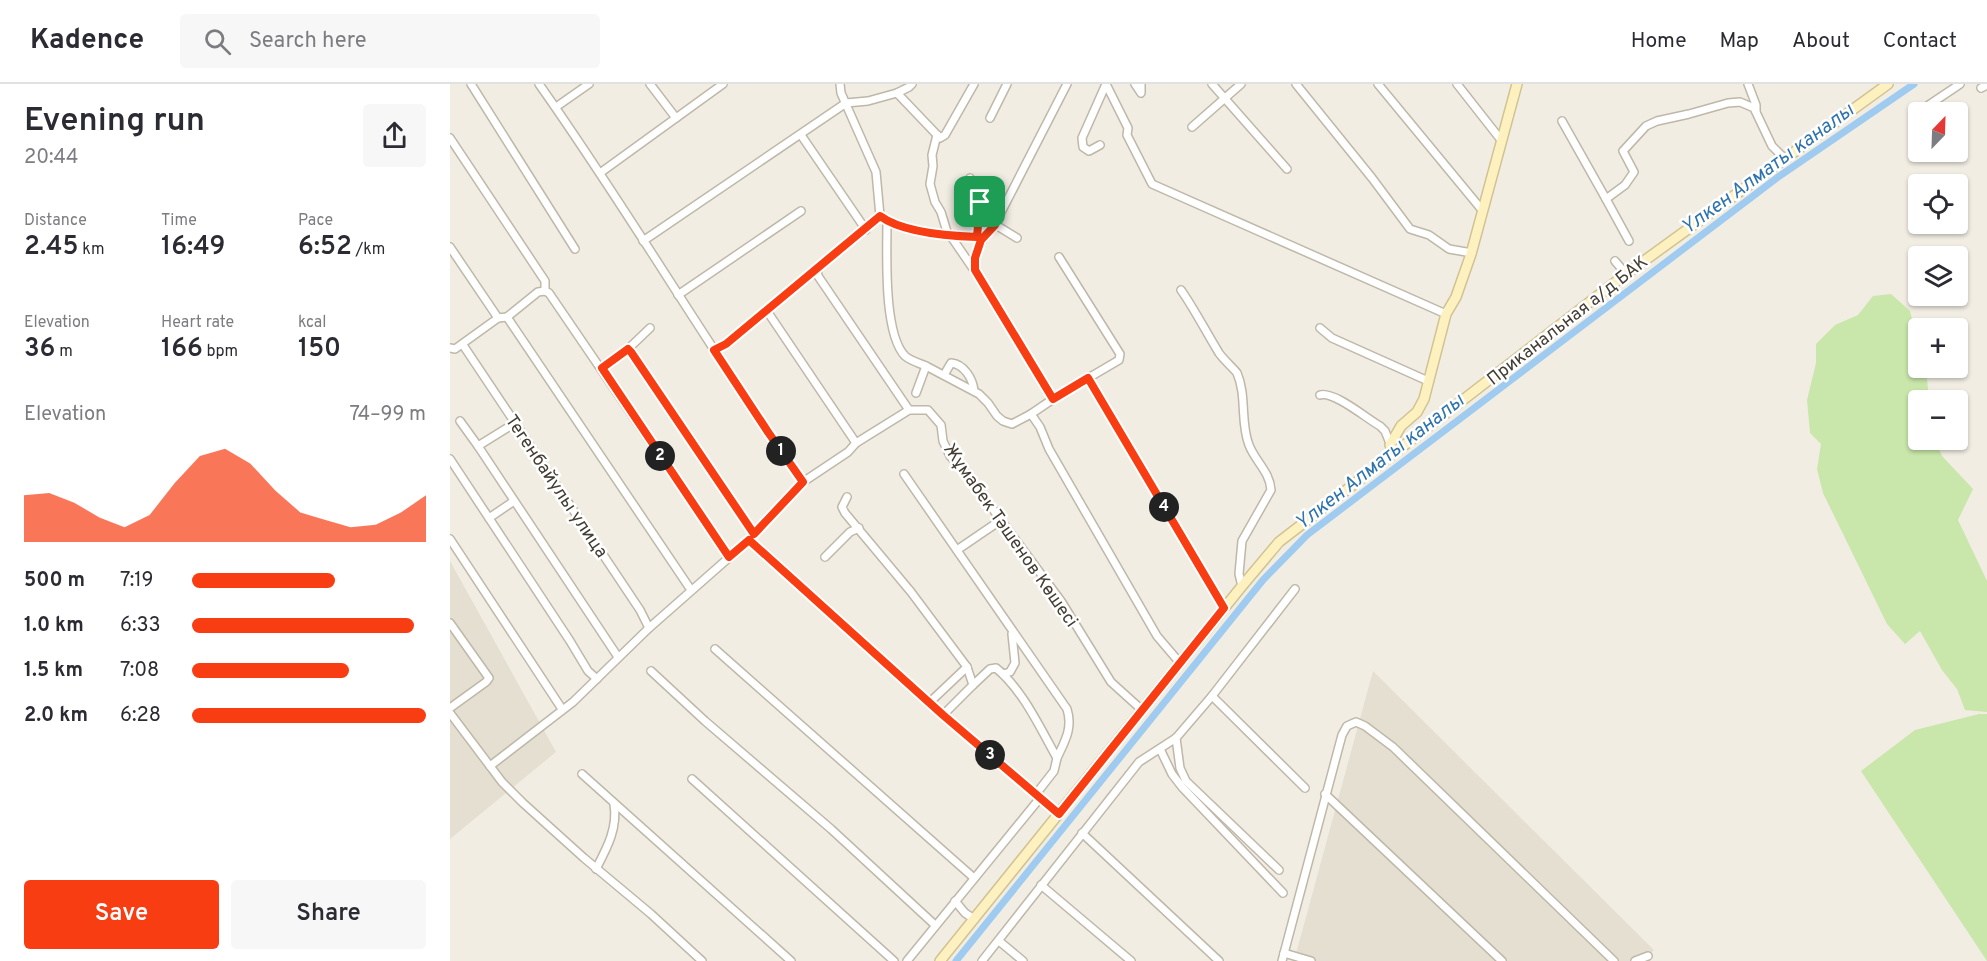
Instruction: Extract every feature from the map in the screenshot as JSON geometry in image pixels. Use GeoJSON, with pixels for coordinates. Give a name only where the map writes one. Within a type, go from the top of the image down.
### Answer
{"type":"FeatureCollection","features":[{"type":"Feature","properties":{"kind":"main road"},"geometry":{"type":"LineString","coordinates":[[1393,449],[1401,426],[1417,412],[1424,399],[1446,314],[1456,297],[1472,253],[1516,84]]}},
{"type":"Feature","properties":{"kind":"main road","name":"Приканальная а/д БАК"},"geometry":{"type":"LineString","coordinates":[[940,961],[1279,542],[1393,449],[1626,274],[1888,84]]}},
{"type":"Feature","properties":{"kind":"street"},"geometry":{"type":"LineString","coordinates":[[471,84],[574,249]]}},
{"type":"Feature","properties":{"kind":"street"},"geometry":{"type":"LineString","coordinates":[[539,84],[803,482]]}},
{"type":"Feature","properties":{"kind":"street"},"geometry":{"type":"LineString","coordinates":[[556,107],[590,84]]}},
{"type":"Feature","properties":{"kind":"street"},"geometry":{"type":"LineString","coordinates":[[650,84],[676,118]]}},
{"type":"Feature","properties":{"kind":"street"},"geometry":{"type":"LineString","coordinates":[[600,173],[723,84]]}},
{"type":"Feature","properties":{"kind":"street"},"geometry":{"type":"LineString","coordinates":[[840,84],[841,93],[876,172],[880,216],[887,221],[916,230],[980,237],[995,225],[1067,84]]}},
{"type":"Feature","properties":{"kind":"street"},"geometry":{"type":"LineString","coordinates":[[643,241],[846,103],[868,101],[897,93],[912,84]]}},
{"type":"Feature","properties":{"kind":"street"},"geometry":{"type":"LineString","coordinates":[[897,93],[940,138],[945,135],[974,84]]}},
{"type":"Feature","properties":{"kind":"street"},"geometry":{"type":"LineString","coordinates":[[990,118],[1007,84]]}},
{"type":"Feature","properties":{"kind":"street"},"geometry":{"type":"LineString","coordinates":[[1100,145],[1089,151],[1083,147],[1082,138],[1106,84]]}},
{"type":"Feature","properties":{"kind":"street"},"geometry":{"type":"LineString","coordinates":[[1106,84],[1128,128],[1127,135],[1152,184],[1446,314]]}},
{"type":"Feature","properties":{"kind":"street"},"geometry":{"type":"LineString","coordinates":[[1135,84],[1142,93],[1142,84]]}},
{"type":"Feature","properties":{"kind":"street"},"geometry":{"type":"LineString","coordinates":[[1212,84],[1287,169]]}},
{"type":"Feature","properties":{"kind":"street"},"geometry":{"type":"LineString","coordinates":[[1192,127],[1241,84]]}},
{"type":"Feature","properties":{"kind":"street"},"geometry":{"type":"LineString","coordinates":[[1296,84],[1410,229],[1429,235],[1449,249],[1472,253]]}},
{"type":"Feature","properties":{"kind":"street"},"geometry":{"type":"LineString","coordinates":[[1378,84],[1482,210]]}},
{"type":"Feature","properties":{"kind":"street"},"geometry":{"type":"LineString","coordinates":[[1457,84],[1501,140]]}},
{"type":"Feature","properties":{"kind":"street"},"geometry":{"type":"LineString","coordinates":[[1748,84],[1756,111]]}},
{"type":"Feature","properties":{"kind":"street"},"geometry":{"type":"LineString","coordinates":[[1933,102],[1960,84]]}},
{"type":"Feature","properties":{"kind":"street"},"geometry":{"type":"LineString","coordinates":[[1606,200],[1624,185],[1634,172],[1623,151],[1646,126],[1665,118],[1728,103],[1740,102],[1754,108],[1772,146],[1784,158]]}},
{"type":"Feature","properties":{"kind":"street"},"geometry":{"type":"LineString","coordinates":[[1562,122],[1629,241]]}},
{"type":"Feature","properties":{"kind":"street"},"geometry":{"type":"LineString","coordinates":[[801,135],[866,230]]}},
{"type":"Feature","properties":{"kind":"street"},"geometry":{"type":"LineString","coordinates":[[937,135],[932,155],[930,184],[935,202],[950,235],[975,270],[1053,399]]}},
{"type":"Feature","properties":{"kind":"street"},"geometry":{"type":"LineString","coordinates":[[450,138],[544,281],[545,291]]}},
{"type":"Feature","properties":{"kind":"street"},"geometry":{"type":"LineString","coordinates":[[970,178],[987,217],[995,225],[1017,238]]}},
{"type":"Feature","properties":{"kind":"street"},"geometry":{"type":"LineString","coordinates":[[975,270],[975,258],[981,240],[980,202]]}},
{"type":"Feature","properties":{"kind":"street"},"geometry":{"type":"LineString","coordinates":[[678,295],[801,211]]}},
{"type":"Feature","properties":{"kind":"street"},"geometry":{"type":"LineString","coordinates":[[714,350],[726,344],[866,230],[880,216]]}},
{"type":"Feature","properties":{"kind":"street"},"geometry":{"type":"LineString","coordinates":[[887,221],[889,314],[903,354],[910,360],[974,391],[988,403],[997,416],[1012,424],[1119,360],[1120,354],[1059,257]]}},
{"type":"Feature","properties":{"kind":"street"},"geometry":{"type":"LineString","coordinates":[[450,247],[498,318]]}},
{"type":"Feature","properties":{"kind":"street"},"geometry":{"type":"LineString","coordinates":[[1615,261],[1626,274]]}},
{"type":"Feature","properties":{"kind":"street"},"geometry":{"type":"LineString","coordinates":[[490,765],[573,702],[649,628],[751,537],[803,482],[848,452],[856,443],[909,410],[818,276],[817,269]]}},
{"type":"Feature","properties":{"kind":"street"},"geometry":{"type":"LineString","coordinates":[[1181,290],[1226,363],[1236,372],[1245,408],[1246,437],[1250,448],[1271,481],[1271,490],[1242,541],[1239,574],[1242,586]]}},
{"type":"Feature","properties":{"kind":"street"},"geometry":{"type":"LineString","coordinates":[[450,348],[455,350],[463,345],[498,318],[507,316],[538,292],[549,293],[729,557]]}},
{"type":"Feature","properties":{"kind":"street"},"geometry":{"type":"LineString","coordinates":[[766,311],[856,443]]}},
{"type":"Feature","properties":{"kind":"street"},"geometry":{"type":"LineString","coordinates":[[507,316],[691,590]]}},
{"type":"Feature","properties":{"kind":"street"},"geometry":{"type":"LineString","coordinates":[[602,368],[628,349],[650,328]]}},
{"type":"Feature","properties":{"kind":"street"},"geometry":{"type":"LineString","coordinates":[[1320,328],[1332,338],[1428,381]]}},
{"type":"Feature","properties":{"kind":"street","name":"Тегенбайулы улица"},"geometry":{"type":"LineString","coordinates":[[463,345],[640,610],[649,628]]}},
{"type":"Feature","properties":{"kind":"street"},"geometry":{"type":"LineString","coordinates":[[628,349],[751,537],[943,715],[1059,814]]}},
{"type":"Feature","properties":{"kind":"street"},"geometry":{"type":"LineString","coordinates":[[945,375],[951,363],[960,365],[971,379],[974,391]]}},
{"type":"Feature","properties":{"kind":"street"},"geometry":{"type":"LineString","coordinates":[[916,393],[926,366]]}},
{"type":"Feature","properties":{"kind":"street"},"geometry":{"type":"LineString","coordinates":[[1088,378],[1224,608]]}},
{"type":"Feature","properties":{"kind":"street"},"geometry":{"type":"LineString","coordinates":[[1320,395],[1325,394],[1341,401],[1380,426],[1385,431],[1393,449]]}},
{"type":"Feature","properties":{"kind":"street","name":"Жұмабек Тәшенов Көшесі"},"geometry":{"type":"LineString","coordinates":[[909,410],[928,410],[941,425],[943,441],[950,456],[969,477],[1061,601],[1111,682],[1142,710]]}},
{"type":"Feature","properties":{"kind":"street"},"geometry":{"type":"LineString","coordinates":[[1031,414],[1157,636],[1180,663]]}},
{"type":"Feature","properties":{"kind":"street"},"geometry":{"type":"LineString","coordinates":[[460,421],[618,657]]}},
{"type":"Feature","properties":{"kind":"street"},"geometry":{"type":"LineString","coordinates":[[478,446],[515,423]]}},
{"type":"Feature","properties":{"kind":"street"},"geometry":{"type":"LineString","coordinates":[[450,459],[588,671],[597,679]]}},
{"type":"Feature","properties":{"kind":"street"},"geometry":{"type":"LineString","coordinates":[[904,474],[1066,709],[1070,720],[1069,733],[1053,771],[1038,796],[907,961]]}},
{"type":"Feature","properties":{"kind":"street"},"geometry":{"type":"LineString","coordinates":[[847,498],[842,507],[967,667],[973,685]]}},
{"type":"Feature","properties":{"kind":"street"},"geometry":{"type":"LineString","coordinates":[[489,518],[514,501]]}},
{"type":"Feature","properties":{"kind":"street"},"geometry":{"type":"LineString","coordinates":[[957,550],[1001,520]]}},
{"type":"Feature","properties":{"kind":"street"},"geometry":{"type":"LineString","coordinates":[[825,557],[850,532],[859,528]]}},
{"type":"Feature","properties":{"kind":"street"},"geometry":{"type":"LineString","coordinates":[[450,539],[562,709]]}},
{"type":"Feature","properties":{"kind":"street"},"geometry":{"type":"LineString","coordinates":[[982,961],[1138,762],[1176,738],[1295,590]]}},
{"type":"Feature","properties":{"kind":"street"},"geometry":{"type":"LineString","coordinates":[[450,623],[489,678],[450,708]]}},
{"type":"Feature","properties":{"kind":"street"},"geometry":{"type":"LineString","coordinates":[[1003,674],[1010,672],[1014,663],[1012,632]]}},
{"type":"Feature","properties":{"kind":"street"},"geometry":{"type":"LineString","coordinates":[[715,649],[974,878]]}},
{"type":"Feature","properties":{"kind":"street"},"geometry":{"type":"LineString","coordinates":[[930,702],[967,667]]}},
{"type":"Feature","properties":{"kind":"street"},"geometry":{"type":"LineString","coordinates":[[943,715],[990,669],[996,668],[1025,704],[1057,758]]}},
{"type":"Feature","properties":{"kind":"street"},"geometry":{"type":"LineString","coordinates":[[651,671],[935,925]]}},
{"type":"Feature","properties":{"kind":"street"},"geometry":{"type":"LineString","coordinates":[[1212,696],[1305,788]]}},
{"type":"Feature","properties":{"kind":"street"},"geometry":{"type":"LineString","coordinates":[[450,713],[502,782],[523,803],[702,961]]}},
{"type":"Feature","properties":{"kind":"street"},"geometry":{"type":"LineString","coordinates":[[1311,961],[1283,957],[1342,735],[1347,726],[1356,722],[1393,747],[1614,961]]}},
{"type":"Feature","properties":{"kind":"street"},"geometry":{"type":"LineString","coordinates":[[1176,738],[1180,768],[1186,780],[1279,870]]}},
{"type":"Feature","properties":{"kind":"street"},"geometry":{"type":"LineString","coordinates":[[1160,749],[1172,774],[1182,787],[1283,893]]}},
{"type":"Feature","properties":{"kind":"street"},"geometry":{"type":"LineString","coordinates":[[582,774],[788,960]]}},
{"type":"Feature","properties":{"kind":"street"},"geometry":{"type":"LineString","coordinates":[[693,779],[894,961]]}},
{"type":"Feature","properties":{"kind":"street"},"geometry":{"type":"LineString","coordinates":[[1325,794],[1502,961]]}},
{"type":"Feature","properties":{"kind":"street"},"geometry":{"type":"LineString","coordinates":[[596,869],[615,823],[614,803]]}},
{"type":"Feature","properties":{"kind":"street"},"geometry":{"type":"LineString","coordinates":[[1082,833],[1219,961]]}},
{"type":"Feature","properties":{"kind":"street"},"geometry":{"type":"LineString","coordinates":[[1041,885],[1131,961]]}},
{"type":"Feature","properties":{"kind":"street"},"geometry":{"type":"LineString","coordinates":[[955,901],[965,913],[974,919]]}},
{"type":"Feature","properties":{"kind":"street"},"geometry":{"type":"LineString","coordinates":[[999,941],[1023,961]]}},
{"type":"Feature","properties":{"kind":"street"},"geometry":{"type":"LineString","coordinates":[[1635,961],[1648,956]]}},
{"type":"Feature","properties":{"kind":"shaded area"},"geometry":{"type":"Polygon","coordinates":[[[450,561],[556,752],[450,839],[450,561]]]}},
{"type":"Feature","properties":{"kind":"shaded area"},"geometry":{"type":"Polygon","coordinates":[[[1373,671],[1654,950],[1643,961],[1294,961],[1373,671]]]}},
{"type":"Feature","properties":{"kind":"green space"},"geometry":{"type":"Polygon","coordinates":[[[1891,294],[1910,311],[1912,318],[1908,318],[1908,378],[1927,378],[1928,390],[1908,390],[1908,450],[1939,450],[1942,456],[1973,489],[1958,520],[1987,581],[1987,712],[1965,710],[1957,689],[1942,670],[1920,631],[1905,644],[1887,624],[1823,493],[1817,469],[1821,444],[1810,433],[1807,400],[1816,363],[1816,344],[1835,325],[1858,315],[1873,296],[1891,294]]]}},
{"type":"Feature","properties":{"kind":"green space"},"geometry":{"type":"Polygon","coordinates":[[[1987,714],[1987,961],[1861,771],[1915,730],[1987,714]]]}},
{"type":"Feature","properties":{"kind":"waterway","name":"Үлкен Алматы каналы"},"geometry":{"type":"LineString","coordinates":[[956,961],[1263,580],[1307,535],[1778,177],[1914,84]]}},
{"type":"Feature","properties":{"kind":"route"},"geometry":{"type":"LineString","coordinates":[[980,202],[987,217],[995,225],[981,240],[975,258],[975,270],[1053,399],[1088,378],[1224,608],[1059,814],[943,715],[749,540],[729,557],[602,368],[628,349],[631,352],[754,534],[803,482],[714,350],[726,344],[866,230],[880,216],[893,224],[916,230],[977,237],[980,202]]}}]}
